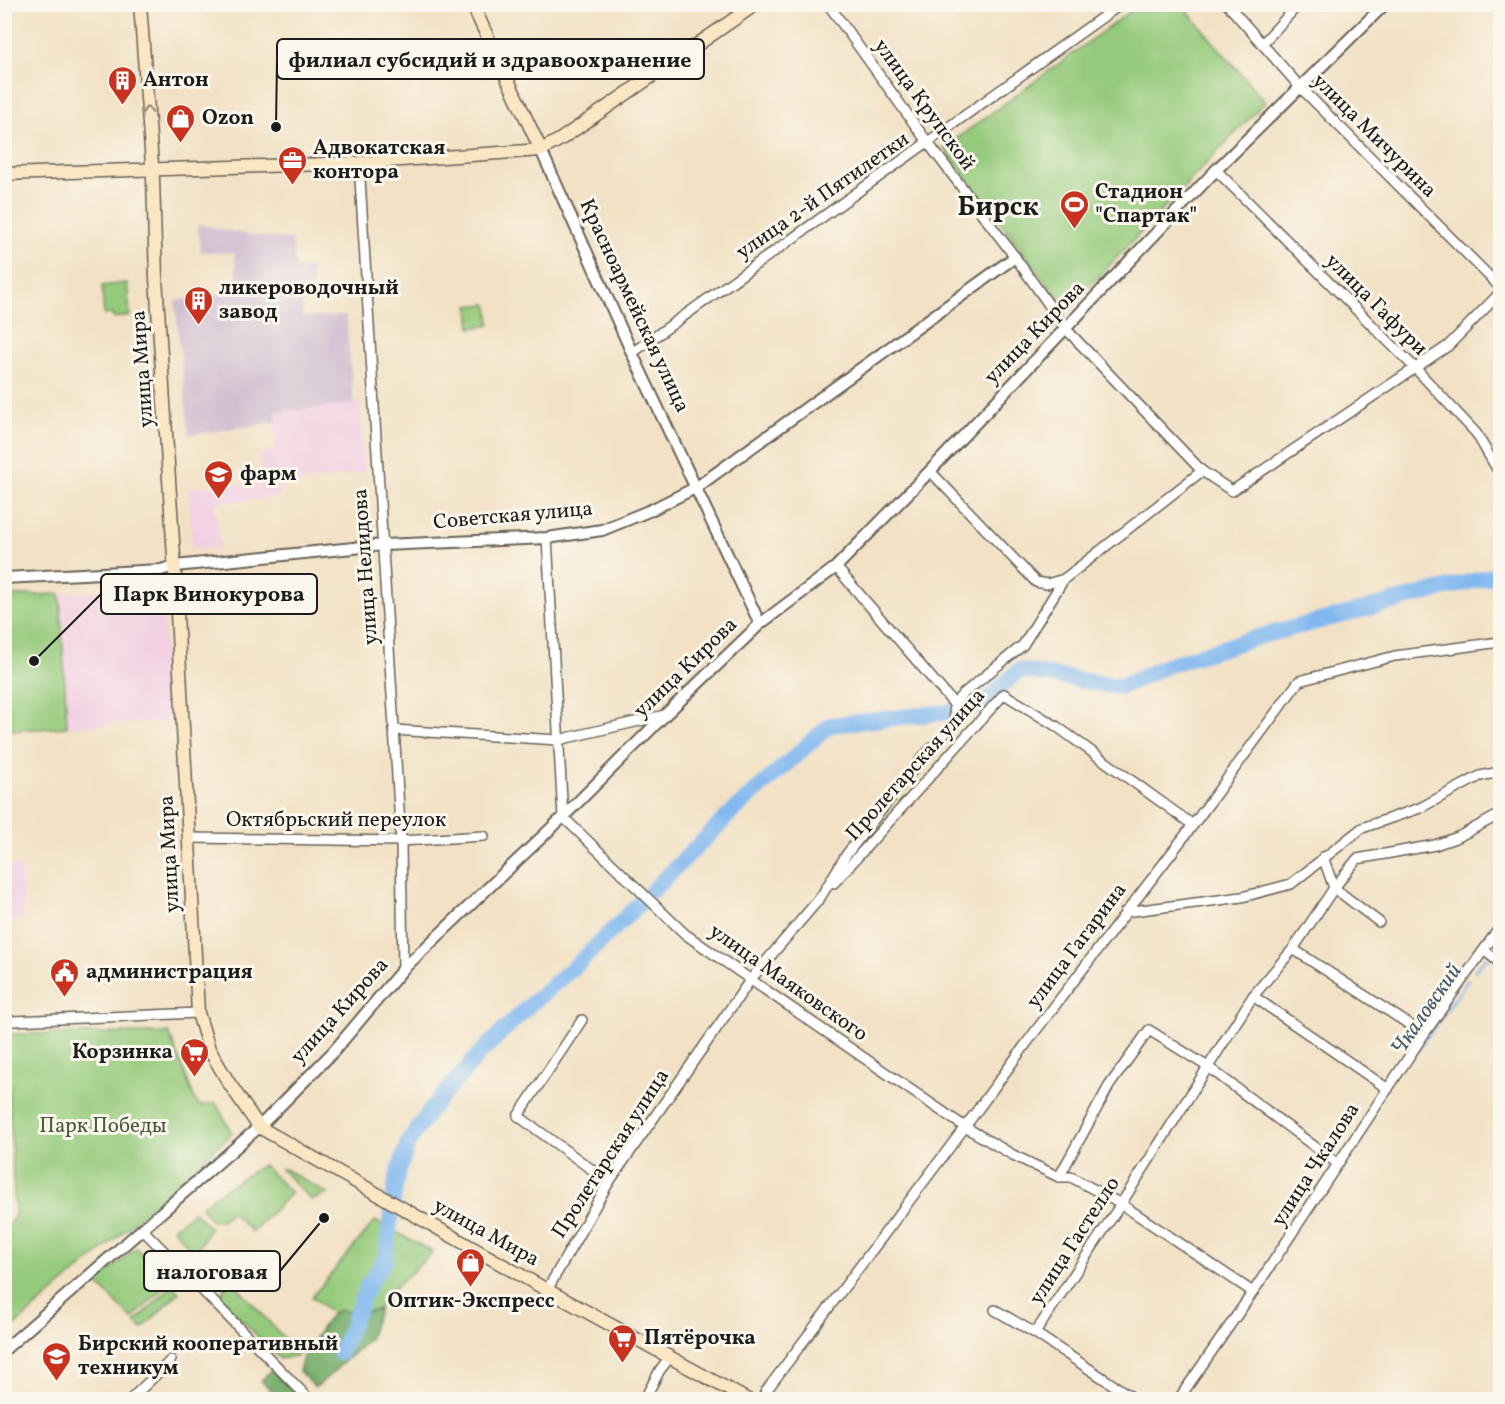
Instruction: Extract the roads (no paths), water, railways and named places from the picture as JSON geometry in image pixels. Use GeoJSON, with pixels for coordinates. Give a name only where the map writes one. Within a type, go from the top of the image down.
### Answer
{"type":"FeatureCollection","features":[{"type":"Feature","properties":{"kind":"main road","name":"улица Мира"},"geometry":{"type":"LineString","coordinates":[[140,4],[152,168],[156,279],[175,567],[198,1013],[209,1049],[259,1127],[547,1290],[748,1400]]}},
{"type":"Feature","properties":{"kind":"main road","name":"Красноармейская улица"},"geometry":{"type":"LineString","coordinates":[[472,4],[541,150]]}},
{"type":"Feature","properties":{"kind":"main road"},"geometry":{"type":"LineString","coordinates":[[4,174],[359,163],[541,150],[561,139],[756,4]]}},
{"type":"Feature","properties":{"kind":"street","name":"улица Крупской"},"geometry":{"type":"LineString","coordinates":[[828,4],[928,143],[1015,256],[1066,329],[1202,471],[1232,491],[1415,368]]}},
{"type":"Feature","properties":{"kind":"street","name":"улица 2-й Пятилетки"},"geometry":{"type":"LineString","coordinates":[[632,353],[1121,4]]}},
{"type":"Feature","properties":{"kind":"street","name":"улица Мичурина"},"geometry":{"type":"LineString","coordinates":[[1227,4],[1301,88],[1500,287]]}},
{"type":"Feature","properties":{"kind":"street"},"geometry":{"type":"LineString","coordinates":[[1262,44],[1299,4]]}},
{"type":"Feature","properties":{"kind":"street","name":"улица Кирова"},"geometry":{"type":"LineString","coordinates":[[4,1350],[259,1127],[334,1051],[403,969],[563,817],[760,624],[836,567],[1216,170],[1385,4]]}},
{"type":"Feature","properties":{"kind":"street","name":"Красноармейская улица"},"geometry":{"type":"LineString","coordinates":[[541,150],[632,353],[760,624]]}},
{"type":"Feature","properties":{"kind":"street","name":"улица Нелидова"},"geometry":{"type":"LineString","coordinates":[[359,163],[401,841],[403,969]]}},
{"type":"Feature","properties":{"kind":"street","name":"улица Гафури"},"geometry":{"type":"LineString","coordinates":[[1216,170],[1415,368],[1476,433],[1500,474]]}},
{"type":"Feature","properties":{"kind":"street","name":"Советская улица"},"geometry":{"type":"LineString","coordinates":[[4,578],[161,570],[383,545],[547,538],[602,530],[651,510],[696,487],[1015,256]]}},
{"type":"Feature","properties":{"kind":"street"},"geometry":{"type":"LineString","coordinates":[[1415,368],[1448,346],[1500,293]]}},
{"type":"Feature","properties":{"kind":"street"},"geometry":{"type":"LineString","coordinates":[[930,471],[1036,582],[1047,584],[1064,579]]}},
{"type":"Feature","properties":{"kind":"street","name":"Пролетарская улица"},"geometry":{"type":"LineString","coordinates":[[820,898],[846,855],[922,758],[955,723],[955,705],[963,694],[1023,645],[1064,579],[1202,471]]}},
{"type":"Feature","properties":{"kind":"street"},"geometry":{"type":"LineString","coordinates":[[547,538],[563,817]]}},
{"type":"Feature","properties":{"kind":"street"},"geometry":{"type":"LineString","coordinates":[[836,567],[955,705]]}},
{"type":"Feature","properties":{"kind":"street","name":"улица Гагарина"},"geometry":{"type":"LineString","coordinates":[[762,1400],[1299,681],[1395,656],[1500,642]]}},
{"type":"Feature","properties":{"kind":"street","name":"Пролетарская улица"},"geometry":{"type":"LineString","coordinates":[[547,1290],[609,1182],[751,979],[820,898],[1004,694],[1056,726],[1193,825]]}},
{"type":"Feature","properties":{"kind":"street"},"geometry":{"type":"LineString","coordinates":[[394,730],[558,740],[665,715]]}},
{"type":"Feature","properties":{"kind":"street"},"geometry":{"type":"LineString","coordinates":[[1125,912],[1242,897],[1291,884],[1362,828],[1420,808],[1480,776],[1500,772]]}},
{"type":"Feature","properties":{"kind":"street","name":"улица Маяковского"},"geometry":{"type":"LineString","coordinates":[[563,817],[685,934],[965,1127],[1013,1155],[1059,1177],[1071,1177],[1121,1204],[1253,1292]]}},
{"type":"Feature","properties":{"kind":"street","name":"улица Гастелло"},"geometry":{"type":"LineString","coordinates":[[1136,1400],[1035,1333],[1121,1204],[1253,996],[1293,949],[1334,888],[1357,860],[1435,846],[1458,837],[1495,817]]}},
{"type":"Feature","properties":{"kind":"street","name":"Октябрьский переулок"},"geometry":{"type":"LineString","coordinates":[[189,838],[401,841],[484,836]]}},
{"type":"Feature","properties":{"kind":"street"},"geometry":{"type":"LineString","coordinates":[[1323,857],[1334,888],[1379,922]]}},
{"type":"Feature","properties":{"kind":"street","name":"улица Чкалова"},"geometry":{"type":"LineString","coordinates":[[1178,1400],[1253,1292],[1424,1034],[1500,927]]}},
{"type":"Feature","properties":{"kind":"street"},"geometry":{"type":"LineString","coordinates":[[1293,949],[1424,1034]]}},
{"type":"Feature","properties":{"kind":"street"},"geometry":{"type":"LineString","coordinates":[[1484,950],[1500,963]]}},
{"type":"Feature","properties":{"kind":"street"},"geometry":{"type":"LineString","coordinates":[[1253,996],[1388,1089]]}},
{"type":"Feature","properties":{"kind":"street"},"geometry":{"type":"LineString","coordinates":[[13,1021],[198,1013]]}},
{"type":"Feature","properties":{"kind":"street"},"geometry":{"type":"LineString","coordinates":[[582,1020],[518,1116],[609,1182]]}},
{"type":"Feature","properties":{"kind":"street"},"geometry":{"type":"LineString","coordinates":[[1059,1177],[1109,1086],[1149,1030],[1208,1067],[1338,1164]]}},
{"type":"Feature","properties":{"kind":"street"},"geometry":{"type":"LineString","coordinates":[[142,1229],[310,1400]]}},
{"type":"Feature","properties":{"kind":"street"},"geometry":{"type":"LineString","coordinates":[[995,1310],[1035,1333]]}},
{"type":"Feature","properties":{"kind":"street"},"geometry":{"type":"LineString","coordinates":[[644,1400],[660,1370],[670,1357]]}},
{"type":"Feature","properties":{"kind":"street"},"geometry":{"type":"LineString","coordinates":[[130,1399],[171,1360]]}},
{"type":"Feature","properties":{"kind":"waterway"},"geometry":{"type":"LineString","coordinates":[[652,891],[730,814],[830,725],[981,706],[1019,670],[1121,687],[1168,665],[1258,637],[1500,574]]}},
{"type":"Feature","properties":{"kind":"waterway"},"geometry":{"type":"LineString","coordinates":[[340,1353],[368,1285],[385,1260],[396,1180],[408,1143],[431,1109],[481,1052],[531,1004],[580,962],[641,902]]}},
{"type":"Feature","properties":{"kind":"waterway","name":"Чкаловский"},"geometry":{"type":"LineString","coordinates":[[1475,970],[1486,958],[1490,959]]}},
{"type":"Feature","properties":{"kind":"waterway","name":"Чкаловский"},"geometry":{"type":"LineString","coordinates":[[1416,1053],[1468,980]]}},
{"type":"Feature","properties":{"kind":"place","name":"Антон"},"geometry":{"type":"Point","coordinates":[122,106]}},
{"type":"Feature","properties":{"kind":"place","name":"филиал субсидий и здравоохранение"},"geometry":{"type":"Point","coordinates":[276,127]}},
{"type":"Feature","properties":{"kind":"place","name":"Ozon"},"geometry":{"type":"Point","coordinates":[181,144]}},
{"type":"Feature","properties":{"kind":"place","name":"Адвокатская контора"},"geometry":{"type":"Point","coordinates":[292,186]}},
{"type":"Feature","properties":{"kind":"place","name":"Стадион \"Спартак\""},"geometry":{"type":"Point","coordinates":[1074,230]}},
{"type":"Feature","properties":{"kind":"place","name":"ликероводочный завод"},"geometry":{"type":"Point","coordinates":[198,326]}},
{"type":"Feature","properties":{"kind":"place","name":"фарм"},"geometry":{"type":"Point","coordinates":[219,500]}},
{"type":"Feature","properties":{"kind":"place","name":"Парк Винокурова"},"geometry":{"type":"Point","coordinates":[34,661]}},
{"type":"Feature","properties":{"kind":"place","name":"администрация"},"geometry":{"type":"Point","coordinates":[65,998]}},
{"type":"Feature","properties":{"kind":"place","name":"Корзинка"},"geometry":{"type":"Point","coordinates":[194,1078]}},
{"type":"Feature","properties":{"kind":"place","name":"налоговая"},"geometry":{"type":"Point","coordinates":[324,1218]}},
{"type":"Feature","properties":{"kind":"place","name":"Оптик-Экспресс"},"geometry":{"type":"Point","coordinates":[471,1288]}},
{"type":"Feature","properties":{"kind":"place","name":"Пятёрочка"},"geometry":{"type":"Point","coordinates":[623,1364]}},
{"type":"Feature","properties":{"kind":"place","name":"Бирский кооперативный техникум"},"geometry":{"type":"Point","coordinates":[57,1382]}},
{"type":"Feature","properties":{"kind":"district","name":"Бирск"},"geometry":{"type":"Point","coordinates":[998,208]}},
{"type":"Feature","properties":{"kind":"park label","name":"Парк Победы"},"geometry":{"type":"Point","coordinates":[103,1126]}}]}
